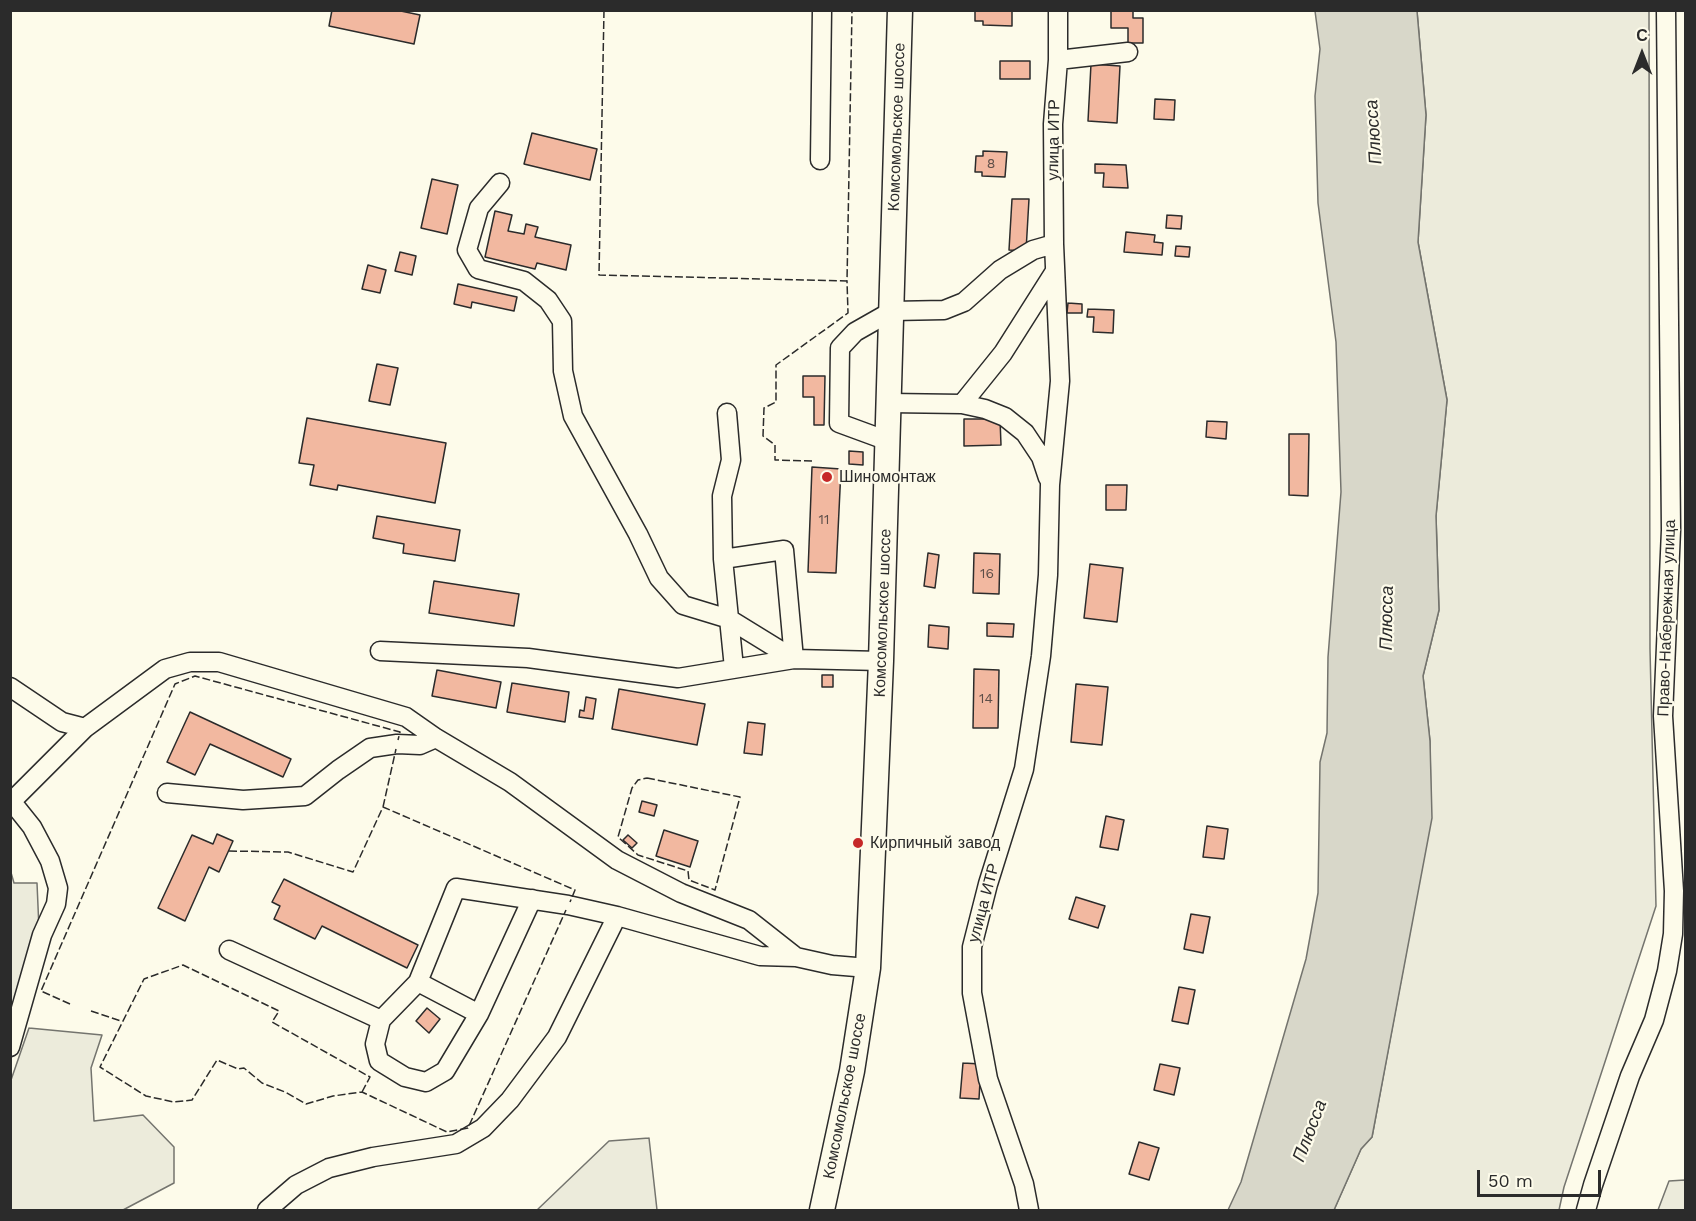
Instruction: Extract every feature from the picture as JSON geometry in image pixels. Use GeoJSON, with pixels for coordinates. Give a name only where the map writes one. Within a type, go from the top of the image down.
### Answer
{"type":"FeatureCollection","features":[{"type":"Feature","properties":{"kind":"main road","name":"Комсомольское шоссе"},"geometry":{"type":"LineString","coordinates":[[822,1210],[852,1071],[868,968],[881,660],[900,10]]}},
{"type":"Feature","properties":{"kind":"street"},"geometry":{"type":"LineString","coordinates":[[820,160],[822,10]]}},
{"type":"Feature","properties":{"kind":"street","name":"улица ИТР"},"geometry":{"type":"LineString","coordinates":[[1029,1210],[1024,1184],[988,1079],[972,993],[972,947],[988,884],[1024,769],[1041,656],[1048,575],[1050,485],[1060,381],[1053,244],[1053,124],[1058,60],[1058,10]]}},
{"type":"Feature","properties":{"kind":"street","name":"Право-Набережная улица"},"geometry":{"type":"LineString","coordinates":[[1586,1210],[1630,1076],[1654,1020],[1667,971],[1673,934],[1674,891],[1663,716],[1678,530],[1666,10]]}},
{"type":"Feature","properties":{"kind":"street"},"geometry":{"type":"LineString","coordinates":[[1058,60],[1128,52]]}},
{"type":"Feature","properties":{"kind":"street"},"geometry":{"type":"LineString","coordinates":[[500,183],[479,208],[467,250],[478,269],[524,281],[548,300],[562,321],[563,371],[573,416],[638,534],[659,578],[683,605],[729,619],[794,659]]}},
{"type":"Feature","properties":{"kind":"street"},"geometry":{"type":"LineString","coordinates":[[888,441],[839,423],[840,348],[855,332],[892,311],[945,309],[964,302],[1000,270],[1033,250],[1053,244]]}},
{"type":"Feature","properties":{"kind":"street"},"geometry":{"type":"LineString","coordinates":[[959,404],[1003,353],[1055,270]]}},
{"type":"Feature","properties":{"kind":"street","name":"улица ИТР"},"geometry":{"type":"LineString","coordinates":[[889,403],[959,404],[985,409],[1005,417],[1025,433],[1041,457],[1050,485]]}},
{"type":"Feature","properties":{"kind":"street"},"geometry":{"type":"LineString","coordinates":[[728,413],[731,460],[722,496],[723,559],[734,668]]}},
{"type":"Feature","properties":{"kind":"street"},"geometry":{"type":"LineString","coordinates":[[723,559],[784,550],[794,659]]}},
{"type":"Feature","properties":{"kind":"street"},"geometry":{"type":"LineString","coordinates":[[380,651],[528,658],[678,678],[794,659],[881,660]]}},
{"type":"Feature","properties":{"kind":"street"},"geometry":{"type":"LineString","coordinates":[[10,1047],[42,935],[56,904],[58,888],[50,861],[32,827],[11,803],[85,728],[165,669],[190,662],[219,662],[406,717],[436,738],[510,782],[617,860],[681,893],[749,920],[796,957]]}},
{"type":"Feature","properties":{"kind":"street"},"geometry":{"type":"LineString","coordinates":[[10,687],[62,722],[85,728]]}},
{"type":"Feature","properties":{"kind":"street"},"geometry":{"type":"LineString","coordinates":[[166,793],[243,800],[305,796],[370,748],[397,744],[420,745],[436,738]]}},
{"type":"Feature","properties":{"kind":"street"},"geometry":{"type":"LineString","coordinates":[[532,899],[479,1014],[445,1071],[426,1082],[405,1077],[379,1062],[375,1044],[381,1020],[418,982],[456,888],[532,899],[617,916],[760,956],[796,957],[832,965],[868,968]]}},
{"type":"Feature","properties":{"kind":"street"},"geometry":{"type":"LineString","coordinates":[[267,1210],[296,1185],[330,1168],[373,1157],[456,1144],[483,1128],[510,1100],[557,1037],[617,916]]}},
{"type":"Feature","properties":{"kind":"street"},"geometry":{"type":"LineString","coordinates":[[230,950],[381,1020]]}},
{"type":"Feature","properties":{"kind":"street"},"geometry":{"type":"LineString","coordinates":[[418,982],[479,1014]]}},
{"type":"Feature","properties":{"kind":"shaded area"},"geometry":{"type":"Polygon","coordinates":[[[1417,11],[1649,11],[1650,649],[1656,906],[1564,1187],[1559,1210],[1334,1210],[1361,1149],[1372,1137],[1431,818],[1430,741],[1423,676],[1439,610],[1436,516],[1447,400],[1418,242],[1426,115],[1417,11]]]}},
{"type":"Feature","properties":{"kind":"shaded area"},"geometry":{"type":"Polygon","coordinates":[[[10,869],[14,883],[37,883],[39,929],[10,1018],[10,869]]]}},
{"type":"Feature","properties":{"kind":"shaded area"},"geometry":{"type":"Polygon","coordinates":[[[29,1028],[102,1035],[91,1068],[94,1121],[143,1115],[174,1147],[174,1183],[123,1210],[11,1210],[11,1080],[29,1028]]]}},
{"type":"Feature","properties":{"kind":"shaded area"},"geometry":{"type":"Polygon","coordinates":[[[649,1138],[657,1210],[537,1210],[609,1141],[649,1138]]]}},
{"type":"Feature","properties":{"kind":"shaded area"},"geometry":{"type":"Polygon","coordinates":[[[1685,1180],[1685,1210],[1658,1210],[1669,1181],[1685,1180]]]}},
{"type":"Feature","properties":{"kind":"water","name":"Плюсса"},"geometry":{"type":"Polygon","coordinates":[[[1315,11],[1417,11],[1426,115],[1418,242],[1447,400],[1436,516],[1439,610],[1423,676],[1430,741],[1432,818],[1372,1137],[1361,1149],[1334,1210],[1228,1210],[1241,1182],[1306,959],[1318,893],[1320,762],[1327,733],[1328,657],[1341,492],[1336,342],[1318,203],[1315,96],[1320,49],[1315,11]]]}},
{"type":"Feature","properties":{"kind":"building"},"geometry":{"type":"Polygon","coordinates":[[[332,10],[396,10],[420,15],[414,44],[329,26],[332,10]]]}},
{"type":"Feature","properties":{"kind":"building"},"geometry":{"type":"Polygon","coordinates":[[[975,10],[1012,10],[1012,26],[983,25],[983,21],[975,21],[975,10]]]}},
{"type":"Feature","properties":{"kind":"building"},"geometry":{"type":"Polygon","coordinates":[[[1111,10],[1133,10],[1133,18],[1143,18],[1143,43],[1128,43],[1128,28],[1111,28],[1111,10]]]}},
{"type":"Feature","properties":{"kind":"building"},"geometry":{"type":"Polygon","coordinates":[[[1000,61],[1030,61],[1030,79],[1000,79],[1000,61]]]}},
{"type":"Feature","properties":{"kind":"building"},"geometry":{"type":"Polygon","coordinates":[[[1091,64],[1120,66],[1117,123],[1088,121],[1091,64]]]}},
{"type":"Feature","properties":{"kind":"building"},"geometry":{"type":"Polygon","coordinates":[[[1155,99],[1175,100],[1174,120],[1154,119],[1155,99]]]}},
{"type":"Feature","properties":{"kind":"building"},"geometry":{"type":"Polygon","coordinates":[[[532,133],[597,149],[590,180],[524,164],[532,133]]]}},
{"type":"Feature","properties":{"kind":"building"},"geometry":{"type":"Polygon","coordinates":[[[983,151],[1007,152],[1005,177],[982,176],[982,172],[975,172],[976,156],[983,156],[983,151]]]}},
{"type":"Feature","properties":{"kind":"building"},"geometry":{"type":"Polygon","coordinates":[[[1095,164],[1126,165],[1128,188],[1103,187],[1104,173],[1095,173],[1095,164]]]}},
{"type":"Feature","properties":{"kind":"building"},"geometry":{"type":"Polygon","coordinates":[[[432,179],[458,185],[447,234],[421,228],[432,179]]]}},
{"type":"Feature","properties":{"kind":"building"},"geometry":{"type":"Polygon","coordinates":[[[1012,199],[1029,199],[1026,251],[1009,250],[1012,199]]]}},
{"type":"Feature","properties":{"kind":"building"},"geometry":{"type":"Polygon","coordinates":[[[495,211],[512,215],[508,231],[524,234],[526,224],[538,227],[535,237],[571,245],[566,270],[537,263],[535,269],[485,257],[495,211]]]}},
{"type":"Feature","properties":{"kind":"building"},"geometry":{"type":"Polygon","coordinates":[[[1167,215],[1182,216],[1181,229],[1166,228],[1167,215]]]}},
{"type":"Feature","properties":{"kind":"building"},"geometry":{"type":"Polygon","coordinates":[[[1126,232],[1155,235],[1154,242],[1163,243],[1162,255],[1124,252],[1126,232]]]}},
{"type":"Feature","properties":{"kind":"building"},"geometry":{"type":"Polygon","coordinates":[[[1176,246],[1190,247],[1189,257],[1175,256],[1176,246]]]}},
{"type":"Feature","properties":{"kind":"building"},"geometry":{"type":"Polygon","coordinates":[[[400,252],[416,256],[412,275],[395,271],[400,252]]]}},
{"type":"Feature","properties":{"kind":"building"},"geometry":{"type":"Polygon","coordinates":[[[368,265],[386,270],[380,293],[362,289],[368,265]]]}},
{"type":"Feature","properties":{"kind":"building"},"geometry":{"type":"Polygon","coordinates":[[[458,284],[517,297],[514,311],[472,302],[471,308],[454,304],[458,284]]]}},
{"type":"Feature","properties":{"kind":"building"},"geometry":{"type":"Polygon","coordinates":[[[1068,303],[1082,304],[1082,313],[1067,313],[1068,303]]]}},
{"type":"Feature","properties":{"kind":"building"},"geometry":{"type":"Polygon","coordinates":[[[1088,309],[1114,310],[1113,333],[1093,332],[1094,317],[1087,317],[1088,309]]]}},
{"type":"Feature","properties":{"kind":"building"},"geometry":{"type":"Polygon","coordinates":[[[377,364],[398,368],[390,405],[369,401],[377,364]]]}},
{"type":"Feature","properties":{"kind":"building"},"geometry":{"type":"Polygon","coordinates":[[[803,376],[825,376],[824,425],[814,425],[814,397],[803,397],[803,376]]]}},
{"type":"Feature","properties":{"kind":"building"},"geometry":{"type":"Polygon","coordinates":[[[307,418],[446,443],[435,503],[338,485],[337,490],[310,485],[314,465],[299,463],[307,418]]]}},
{"type":"Feature","properties":{"kind":"building"},"geometry":{"type":"Polygon","coordinates":[[[964,419],[1000,419],[1001,445],[964,446],[964,419]]]}},
{"type":"Feature","properties":{"kind":"building"},"geometry":{"type":"Polygon","coordinates":[[[1207,421],[1227,422],[1226,439],[1206,437],[1207,421]]]}},
{"type":"Feature","properties":{"kind":"building"},"geometry":{"type":"Polygon","coordinates":[[[1289,434],[1309,434],[1308,496],[1289,495],[1289,434]]]}},
{"type":"Feature","properties":{"kind":"building"},"geometry":{"type":"Polygon","coordinates":[[[849,451],[863,452],[863,465],[849,464],[849,451]]]}},
{"type":"Feature","properties":{"kind":"building"},"geometry":{"type":"Polygon","coordinates":[[[812,467],[841,469],[836,573],[808,572],[812,467]]]}},
{"type":"Feature","properties":{"kind":"building"},"geometry":{"type":"Polygon","coordinates":[[[1106,485],[1127,485],[1126,510],[1106,510],[1106,485]]]}},
{"type":"Feature","properties":{"kind":"building"},"geometry":{"type":"Polygon","coordinates":[[[377,516],[460,530],[455,561],[403,553],[404,544],[373,538],[377,516]]]}},
{"type":"Feature","properties":{"kind":"building"},"geometry":{"type":"Polygon","coordinates":[[[928,553],[939,555],[935,588],[924,586],[928,553]]]}},
{"type":"Feature","properties":{"kind":"building"},"geometry":{"type":"Polygon","coordinates":[[[974,553],[1000,554],[999,594],[973,593],[974,553]]]}},
{"type":"Feature","properties":{"kind":"building"},"geometry":{"type":"Polygon","coordinates":[[[1090,564],[1123,568],[1117,622],[1084,618],[1090,564]]]}},
{"type":"Feature","properties":{"kind":"building"},"geometry":{"type":"Polygon","coordinates":[[[434,581],[519,594],[514,626],[429,613],[434,581]]]}},
{"type":"Feature","properties":{"kind":"building"},"geometry":{"type":"Polygon","coordinates":[[[987,623],[1014,624],[1013,637],[987,636],[987,623]]]}},
{"type":"Feature","properties":{"kind":"building"},"geometry":{"type":"Polygon","coordinates":[[[929,625],[949,627],[948,649],[928,647],[929,625]]]}},
{"type":"Feature","properties":{"kind":"building"},"geometry":{"type":"Polygon","coordinates":[[[974,669],[999,670],[998,728],[973,728],[974,669]]]}},
{"type":"Feature","properties":{"kind":"building"},"geometry":{"type":"Polygon","coordinates":[[[437,670],[501,682],[496,708],[432,696],[437,670]]]}},
{"type":"Feature","properties":{"kind":"building"},"geometry":{"type":"Polygon","coordinates":[[[822,675],[833,675],[833,687],[822,687],[822,675]]]}},
{"type":"Feature","properties":{"kind":"building"},"geometry":{"type":"Polygon","coordinates":[[[512,683],[569,692],[565,722],[507,712],[512,683]]]}},
{"type":"Feature","properties":{"kind":"building"},"geometry":{"type":"Polygon","coordinates":[[[1076,684],[1108,687],[1102,745],[1071,742],[1076,684]]]}},
{"type":"Feature","properties":{"kind":"building"},"geometry":{"type":"Polygon","coordinates":[[[619,689],[705,704],[697,745],[612,729],[619,689]]]}},
{"type":"Feature","properties":{"kind":"building"},"geometry":{"type":"Polygon","coordinates":[[[586,697],[596,699],[593,719],[579,717],[580,710],[584,711],[586,697]]]}},
{"type":"Feature","properties":{"kind":"building"},"geometry":{"type":"Polygon","coordinates":[[[190,712],[291,759],[283,777],[210,744],[195,775],[167,762],[190,712]]]}},
{"type":"Feature","properties":{"kind":"building"},"geometry":{"type":"Polygon","coordinates":[[[748,722],[765,724],[762,755],[744,753],[748,722]]]}},
{"type":"Feature","properties":{"kind":"building"},"geometry":{"type":"Polygon","coordinates":[[[642,801],[657,805],[654,816],[639,812],[642,801]]]}},
{"type":"Feature","properties":{"kind":"building"},"geometry":{"type":"Polygon","coordinates":[[[1106,816],[1124,820],[1118,850],[1100,847],[1106,816]]]}},
{"type":"Feature","properties":{"kind":"building"},"geometry":{"type":"Polygon","coordinates":[[[1207,826],[1228,829],[1224,859],[1203,857],[1207,826]]]}},
{"type":"Feature","properties":{"kind":"building"},"geometry":{"type":"Polygon","coordinates":[[[664,830],[698,841],[690,867],[656,856],[664,830]]]}},
{"type":"Feature","properties":{"kind":"building"},"geometry":{"type":"Polygon","coordinates":[[[217,834],[233,841],[219,872],[209,867],[185,921],[158,908],[192,835],[213,844],[217,834]]]}},
{"type":"Feature","properties":{"kind":"building"},"geometry":{"type":"Polygon","coordinates":[[[628,835],[637,843],[632,848],[623,840],[628,835]]]}},
{"type":"Feature","properties":{"kind":"building"},"geometry":{"type":"Polygon","coordinates":[[[284,879],[418,945],[407,968],[322,926],[315,939],[274,919],[280,906],[272,902],[284,879]]]}},
{"type":"Feature","properties":{"kind":"building"},"geometry":{"type":"Polygon","coordinates":[[[1076,897],[1105,906],[1098,928],[1069,919],[1076,897]]]}},
{"type":"Feature","properties":{"kind":"building"},"geometry":{"type":"Polygon","coordinates":[[[1191,914],[1210,917],[1203,953],[1184,949],[1191,914]]]}},
{"type":"Feature","properties":{"kind":"building"},"geometry":{"type":"Polygon","coordinates":[[[1179,987],[1195,990],[1188,1024],[1172,1021],[1179,987]]]}},
{"type":"Feature","properties":{"kind":"building"},"geometry":{"type":"Polygon","coordinates":[[[427,1008],[440,1019],[429,1033],[416,1021],[427,1008]]]}},
{"type":"Feature","properties":{"kind":"building"},"geometry":{"type":"Polygon","coordinates":[[[963,1063],[981,1064],[979,1099],[960,1098],[963,1063]]]}},
{"type":"Feature","properties":{"kind":"building"},"geometry":{"type":"Polygon","coordinates":[[[1160,1064],[1180,1068],[1174,1095],[1154,1090],[1160,1064]]]}},
{"type":"Feature","properties":{"kind":"building"},"geometry":{"type":"Polygon","coordinates":[[[1139,1142],[1159,1148],[1149,1180],[1129,1174],[1139,1142]]]}},
{"type":"Feature","properties":{"kind":"fence"},"geometry":{"type":"LineString","coordinates":[[604,10],[599,275],[847,281],[852,10]]}},
{"type":"Feature","properties":{"kind":"fence"},"geometry":{"type":"LineString","coordinates":[[812,461],[775,460],[775,445],[763,436],[764,408],[776,402],[776,365],[848,313],[847,281]]}},
{"type":"Feature","properties":{"kind":"fence"},"geometry":{"type":"LineString","coordinates":[[1686,472],[1686,510]]}},
{"type":"Feature","properties":{"kind":"fence"},"geometry":{"type":"LineString","coordinates":[[70,1004],[41,991],[175,684],[195,676],[400,732],[398,740]]}},
{"type":"Feature","properties":{"kind":"fence"},"geometry":{"type":"LineString","coordinates":[[383,807],[396,749]]}},
{"type":"Feature","properties":{"kind":"fence"},"geometry":{"type":"LineString","coordinates":[[647,778],[740,797],[715,890],[689,880],[688,871],[638,855],[618,837],[632,788],[638,780],[647,778]]}},
{"type":"Feature","properties":{"kind":"fence"},"geometry":{"type":"LineString","coordinates":[[229,851],[288,852],[353,872],[383,807],[575,890],[570,902]]}},
{"type":"Feature","properties":{"kind":"fence"},"geometry":{"type":"LineString","coordinates":[[362,1092],[370,1077],[272,1022],[279,1011],[183,965],[144,979],[100,1067],[146,1096],[174,1102],[192,1100],[217,1060],[238,1069],[244,1068],[262,1083],[306,1104],[333,1096],[362,1092],[447,1132],[468,1128],[566,910]]}},
{"type":"Feature","properties":{"kind":"fence"},"geometry":{"type":"LineString","coordinates":[[91,1011],[121,1021]]}},
{"type":"Feature","properties":{"kind":"place","name":"Шиномонтаж"},"geometry":{"type":"Point","coordinates":[827,477]}},
{"type":"Feature","properties":{"kind":"place","name":"Кирпичный завод"},"geometry":{"type":"Point","coordinates":[858,843]}}]}
